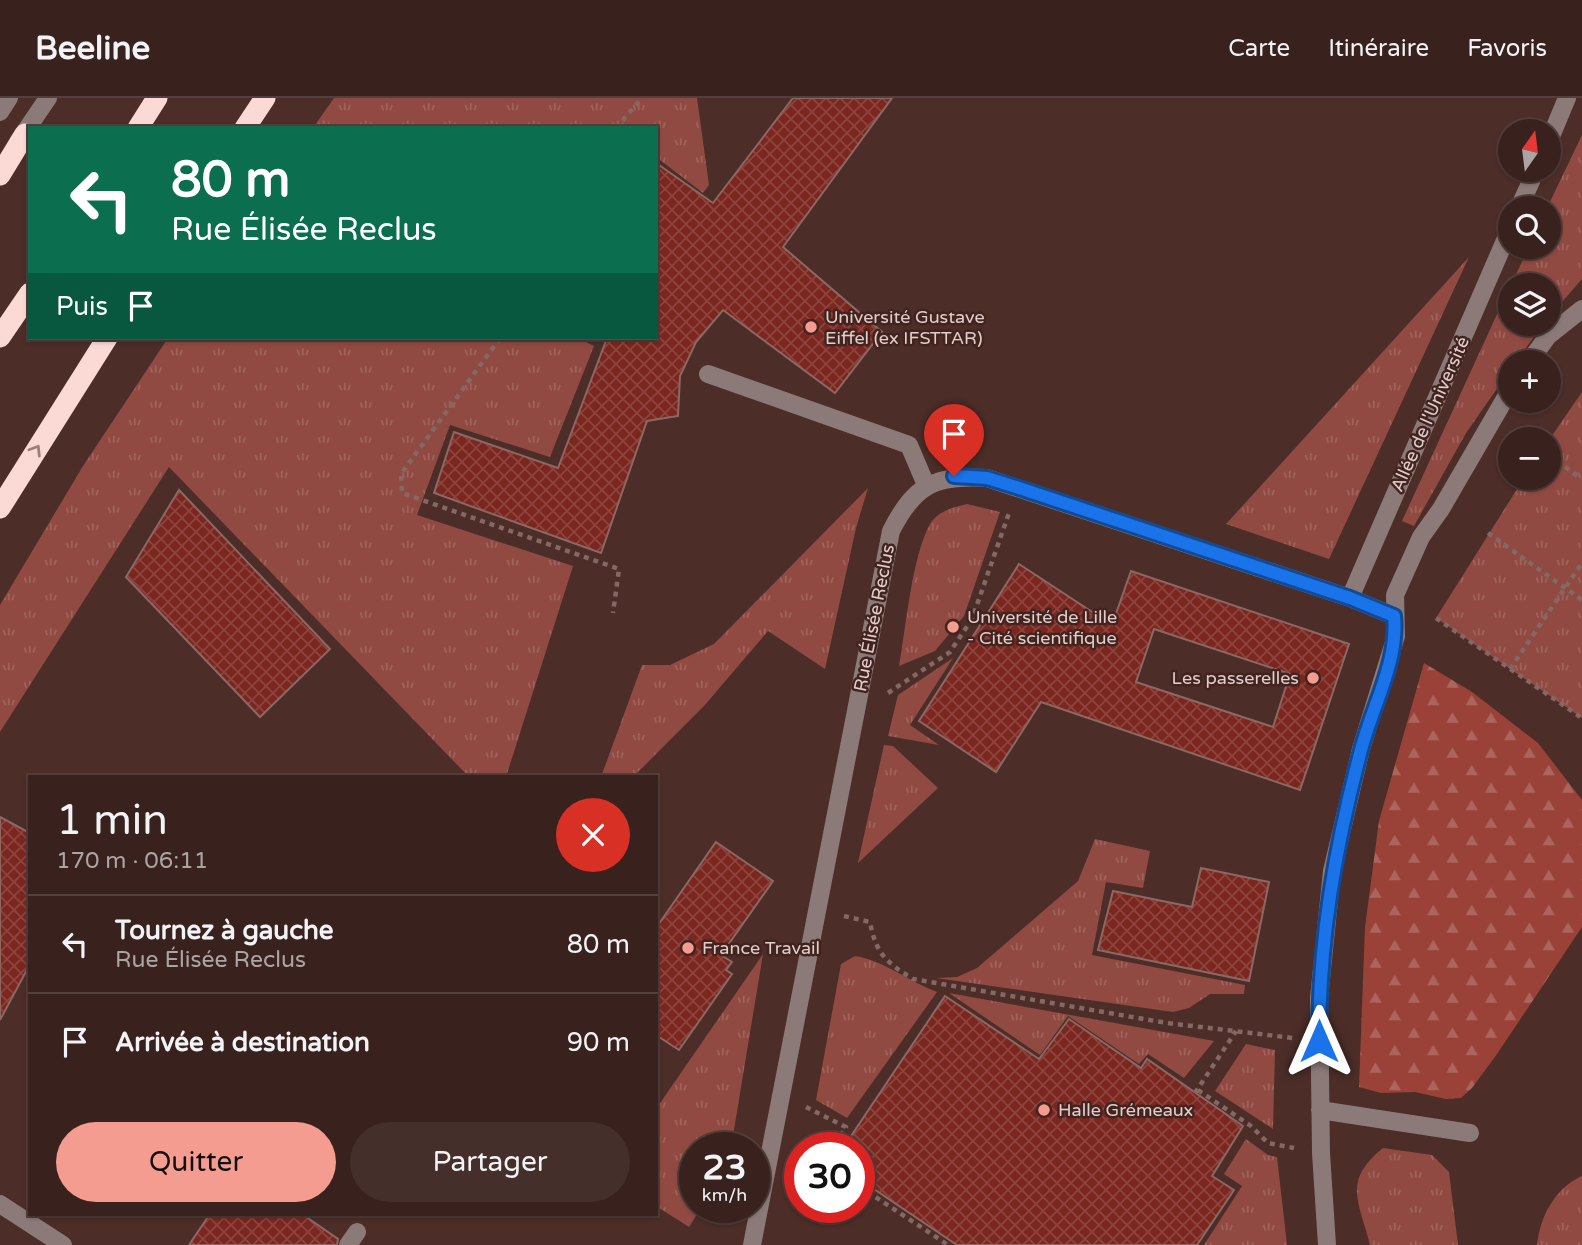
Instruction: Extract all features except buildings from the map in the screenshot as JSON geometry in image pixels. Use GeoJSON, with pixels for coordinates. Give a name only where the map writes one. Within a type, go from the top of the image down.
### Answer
{"type":"FeatureCollection","features":[{"type":"Feature","properties":{"kind":"highway"},"geometry":{"type":"LineString","coordinates":[[139,126],[157,98]]}},
{"type":"Feature","properties":{"kind":"highway"},"geometry":{"type":"LineString","coordinates":[[246,126],[265,98]]}},
{"type":"Feature","properties":{"kind":"highway"},"geometry":{"type":"LineString","coordinates":[[0,176],[25,134]]}},
{"type":"Feature","properties":{"kind":"highway"},"geometry":{"type":"LineString","coordinates":[[0,337],[28,296]]}},
{"type":"Feature","properties":{"kind":"highway"},"geometry":{"type":"LineString","coordinates":[[0,508],[106,340]]}},
{"type":"Feature","properties":{"kind":"street"},"geometry":{"type":"LineString","coordinates":[[0,112],[9,98]]}},
{"type":"Feature","properties":{"kind":"street"},"geometry":{"type":"LineString","coordinates":[[30,126],[48,98]]}},
{"type":"Feature","properties":{"kind":"street"},"geometry":{"type":"LineString","coordinates":[[1558,119],[1567,98]]}},
{"type":"Feature","properties":{"kind":"street"},"geometry":{"type":"LineString","coordinates":[[0,163],[28,129]]}},
{"type":"Feature","properties":{"kind":"street","name":"Allée de l'Université"},"geometry":{"type":"LineString","coordinates":[[1350,598],[1498,257]]}},
{"type":"Feature","properties":{"kind":"street"},"geometry":{"type":"LineString","coordinates":[[1538,350],[1548,337],[1582,309]]}},
{"type":"Feature","properties":{"kind":"street"},"geometry":{"type":"LineString","coordinates":[[708,374],[909,445],[926,485],[954,476],[987,478],[1350,598],[1394,616]]}},
{"type":"Feature","properties":{"kind":"street"},"geometry":{"type":"LineString","coordinates":[[1327,1245],[1321,1153],[1319,998],[1332,872],[1361,749],[1396,636],[1395,595],[1420,537],[1441,509],[1498,411]]}},
{"type":"Feature","properties":{"kind":"street","name":"Rue Élisée Reclus"},"geometry":{"type":"LineString","coordinates":[[752,1245],[891,531],[905,504],[926,485]]}},
{"type":"Feature","properties":{"kind":"street"},"geometry":{"type":"LineString","coordinates":[[1320,1110],[1470,1133]]}},
{"type":"Feature","properties":{"kind":"street"},"geometry":{"type":"LineString","coordinates":[[0,1203],[63,1245]]}},
{"type":"Feature","properties":{"kind":"path"},"geometry":{"type":"LineString","coordinates":[[618,126],[642,98]]}},
{"type":"Feature","properties":{"kind":"path"},"geometry":{"type":"LineString","coordinates":[[499,340],[401,474],[402,493],[619,569],[613,613]]}},
{"type":"Feature","properties":{"kind":"path"},"geometry":{"type":"LineString","coordinates":[[1561,464],[1582,479]]}},
{"type":"Feature","properties":{"kind":"path"},"geometry":{"type":"LineString","coordinates":[[856,715],[950,652],[972,619],[1016,487]]}},
{"type":"Feature","properties":{"kind":"path"},"geometry":{"type":"LineString","coordinates":[[1488,533],[1582,600]]}},
{"type":"Feature","properties":{"kind":"path"},"geometry":{"type":"LineString","coordinates":[[1510,669],[1582,563]]}},
{"type":"Feature","properties":{"kind":"path"},"geometry":{"type":"LineString","coordinates":[[1436,618],[1582,717]]}},
{"type":"Feature","properties":{"kind":"path"},"geometry":{"type":"LineString","coordinates":[[818,916],[856,916],[870,922],[874,945],[888,963],[913,979],[1237,1031],[1319,1041]]}},
{"type":"Feature","properties":{"kind":"path"},"geometry":{"type":"LineString","coordinates":[[1237,1031],[1197,1091],[1251,1126],[1268,1143],[1321,1153]]}},
{"type":"Feature","properties":{"kind":"path"},"geometry":{"type":"LineString","coordinates":[[781,1095],[846,1127],[843,1132]]}},
{"type":"Feature","properties":{"kind":"path"},"geometry":{"type":"LineString","coordinates":[[875,1197],[948,1245]]}},
{"type":"Feature","properties":{"kind":"green space"},"geometry":{"type":"Polygon","coordinates":[[[334,98],[697,98],[709,185],[703,193],[658,159],[658,126],[314,126],[334,98]]]}},
{"type":"Feature","properties":{"kind":"green space"},"geometry":{"type":"Polygon","coordinates":[[[1582,135],[1582,279],[1561,303],[1561,273],[1517,273],[1523,259],[1561,259],[1561,196],[1553,196],[1582,135]]]}},
{"type":"Feature","properties":{"kind":"green space"},"geometry":{"type":"Polygon","coordinates":[[[1469,257],[1329,559],[1226,524],[1469,257]]]}},
{"type":"Feature","properties":{"kind":"green space"},"geometry":{"type":"Polygon","coordinates":[[[1498,312],[1498,336],[1534,336],[1525,350],[1498,350],[1498,387],[1466,433],[1414,526],[1402,521],[1498,312]]]}},
{"type":"Feature","properties":{"kind":"green space"},"geometry":{"type":"Polygon","coordinates":[[[167,340],[586,340],[594,346],[550,457],[450,425],[417,515],[573,566],[507,775],[467,775],[169,467],[0,732],[0,605],[83,466],[167,340]]]}},
{"type":"Feature","properties":{"kind":"green space"},"geometry":{"type":"Polygon","coordinates":[[[1582,392],[1582,718],[1436,618],[1516,490],[1561,490],[1561,427],[1558,427],[1582,392]]]}},
{"type":"Feature","properties":{"kind":"green space"},"geometry":{"type":"Polygon","coordinates":[[[868,488],[856,528],[825,669],[768,631],[704,706],[635,775],[602,775],[642,665],[670,665],[714,644],[868,488]]]}},
{"type":"Feature","properties":{"kind":"green space"},"geometry":{"type":"Polygon","coordinates":[[[967,504],[1000,512],[964,616],[935,651],[899,666],[910,593],[924,538],[937,516],[967,504]]]}},
{"type":"Feature","properties":{"kind":"green space"},"geometry":{"type":"Polygon","coordinates":[[[953,658],[910,725],[939,745],[888,736],[898,695],[953,658]]]}},
{"type":"Feature","properties":{"kind":"green space"},"geometry":{"type":"Polygon","coordinates":[[[1424,663],[1472,692],[1538,743],[1582,800],[1582,927],[1497,1054],[1472,1088],[1461,1098],[1446,1099],[1415,1092],[1381,1093],[1359,1087],[1365,927],[1379,821],[1424,663]]]}},
{"type":"Feature","properties":{"kind":"green space"},"geometry":{"type":"Polygon","coordinates":[[[884,745],[893,746],[938,788],[858,863],[884,745]]]}},
{"type":"Feature","properties":{"kind":"green space"},"geometry":{"type":"Polygon","coordinates":[[[1095,839],[1150,851],[1143,888],[1106,882],[1092,955],[1245,985],[1244,994],[1210,994],[1189,1008],[1173,1012],[936,978],[957,977],[977,968],[1078,881],[1095,839]]]}},
{"type":"Feature","properties":{"kind":"green space"},"geometry":{"type":"Polygon","coordinates":[[[763,954],[734,1132],[679,1132],[679,1221],[658,1207],[658,1106],[763,954]]]}},
{"type":"Feature","properties":{"kind":"green space"},"geometry":{"type":"Polygon","coordinates":[[[855,956],[876,962],[937,992],[847,1118],[816,1100],[841,964],[855,956]]]}},
{"type":"Feature","properties":{"kind":"green space"},"geometry":{"type":"Polygon","coordinates":[[[949,993],[1214,1041],[1184,1078],[1148,1054],[1139,1064],[1068,1016],[1040,1055],[949,993]]]}},
{"type":"Feature","properties":{"kind":"green space"},"geometry":{"type":"Polygon","coordinates":[[[1246,1044],[1275,1050],[1273,1129],[1215,1091],[1246,1044]]]}},
{"type":"Feature","properties":{"kind":"green space"},"geometry":{"type":"Polygon","coordinates":[[[1246,1139],[1268,1155],[1277,1157],[1287,1245],[1204,1245],[1242,1186],[1224,1174],[1246,1139]]]}},
{"type":"Feature","properties":{"kind":"green space"},"geometry":{"type":"Polygon","coordinates":[[[1383,1148],[1432,1155],[1449,1172],[1458,1245],[1370,1245],[1358,1204],[1358,1182],[1370,1160],[1383,1148]]]}},
{"type":"Feature","properties":{"kind":"green space"},"geometry":{"type":"Polygon","coordinates":[[[1582,1176],[1582,1245],[1537,1245],[1550,1204],[1572,1181],[1582,1176]]]}},
{"type":"Feature","properties":{"kind":"place","name":"Université Gustave Eiffel (ex IFSTTAR)"},"geometry":{"type":"Point","coordinates":[811,327]}},
{"type":"Feature","properties":{"kind":"place","name":"Université de Lille ‐ Cité scientifique"},"geometry":{"type":"Point","coordinates":[953,627]}},
{"type":"Feature","properties":{"kind":"place","name":"Les passerelles"},"geometry":{"type":"Point","coordinates":[1313,678]}},
{"type":"Feature","properties":{"kind":"place","name":"France Travail"},"geometry":{"type":"Point","coordinates":[688,948]}},
{"type":"Feature","properties":{"kind":"place","name":"Halle Grémeaux"},"geometry":{"type":"Point","coordinates":[1044,1110]}},
{"type":"Feature","properties":{"kind":"route"},"geometry":{"type":"LineString","coordinates":[[954,476],[987,478],[1016,487],[1350,598],[1394,616],[1396,636],[1361,749],[1332,872],[1319,998],[1319,1041]]}}]}
